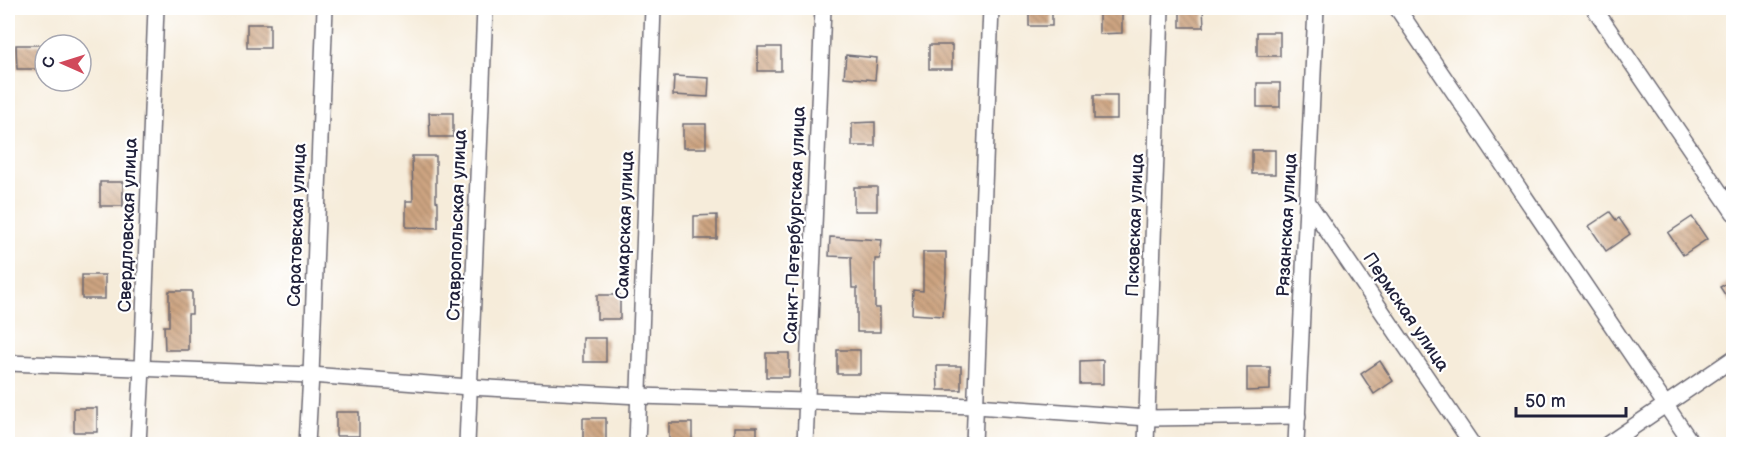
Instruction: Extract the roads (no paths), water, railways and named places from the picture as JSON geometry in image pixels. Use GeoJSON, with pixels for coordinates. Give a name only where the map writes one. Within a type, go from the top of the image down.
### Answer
{"type":"FeatureCollection","features":[{"type":"Feature","properties":{"kind":"street","name":"Свердловская улица"},"geometry":{"type":"LineString","coordinates":[[138,444],[156,8]]}},
{"type":"Feature","properties":{"kind":"street","name":"Саратовская улица"},"geometry":{"type":"LineString","coordinates":[[307,444],[325,8]]}},
{"type":"Feature","properties":{"kind":"street","name":"Ставропольская улица"},"geometry":{"type":"LineString","coordinates":[[467,444],[485,8]]}},
{"type":"Feature","properties":{"kind":"street","name":"Самарская улица"},"geometry":{"type":"LineString","coordinates":[[637,444],[653,8]]}},
{"type":"Feature","properties":{"kind":"street","name":"Санкт-Петербургская улица"},"geometry":{"type":"LineString","coordinates":[[805,444],[823,8]]}},
{"type":"Feature","properties":{"kind":"street"},"geometry":{"type":"LineString","coordinates":[[974,444],[991,8]]}},
{"type":"Feature","properties":{"kind":"street","name":"Псковская улица"},"geometry":{"type":"LineString","coordinates":[[1146,444],[1161,8]]}},
{"type":"Feature","properties":{"kind":"street","name":"Рязанская улица"},"geometry":{"type":"LineString","coordinates":[[1296,444],[1316,8]]}},
{"type":"Feature","properties":{"kind":"street"},"geometry":{"type":"LineString","coordinates":[[1397,8],[1692,444]]}},
{"type":"Feature","properties":{"kind":"street"},"geometry":{"type":"LineString","coordinates":[[1594,8],[1734,213]]}},
{"type":"Feature","properties":{"kind":"street","name":"Пермская улица"},"geometry":{"type":"LineString","coordinates":[[1307,201],[1472,444]]}},
{"type":"Feature","properties":{"kind":"street"},"geometry":{"type":"LineString","coordinates":[[1608,444],[1734,358]]}},
{"type":"Feature","properties":{"kind":"street"},"geometry":{"type":"LineString","coordinates":[[8,363],[311,375],[469,387],[639,396],[976,406],[1148,418],[1298,416]]}}]}
